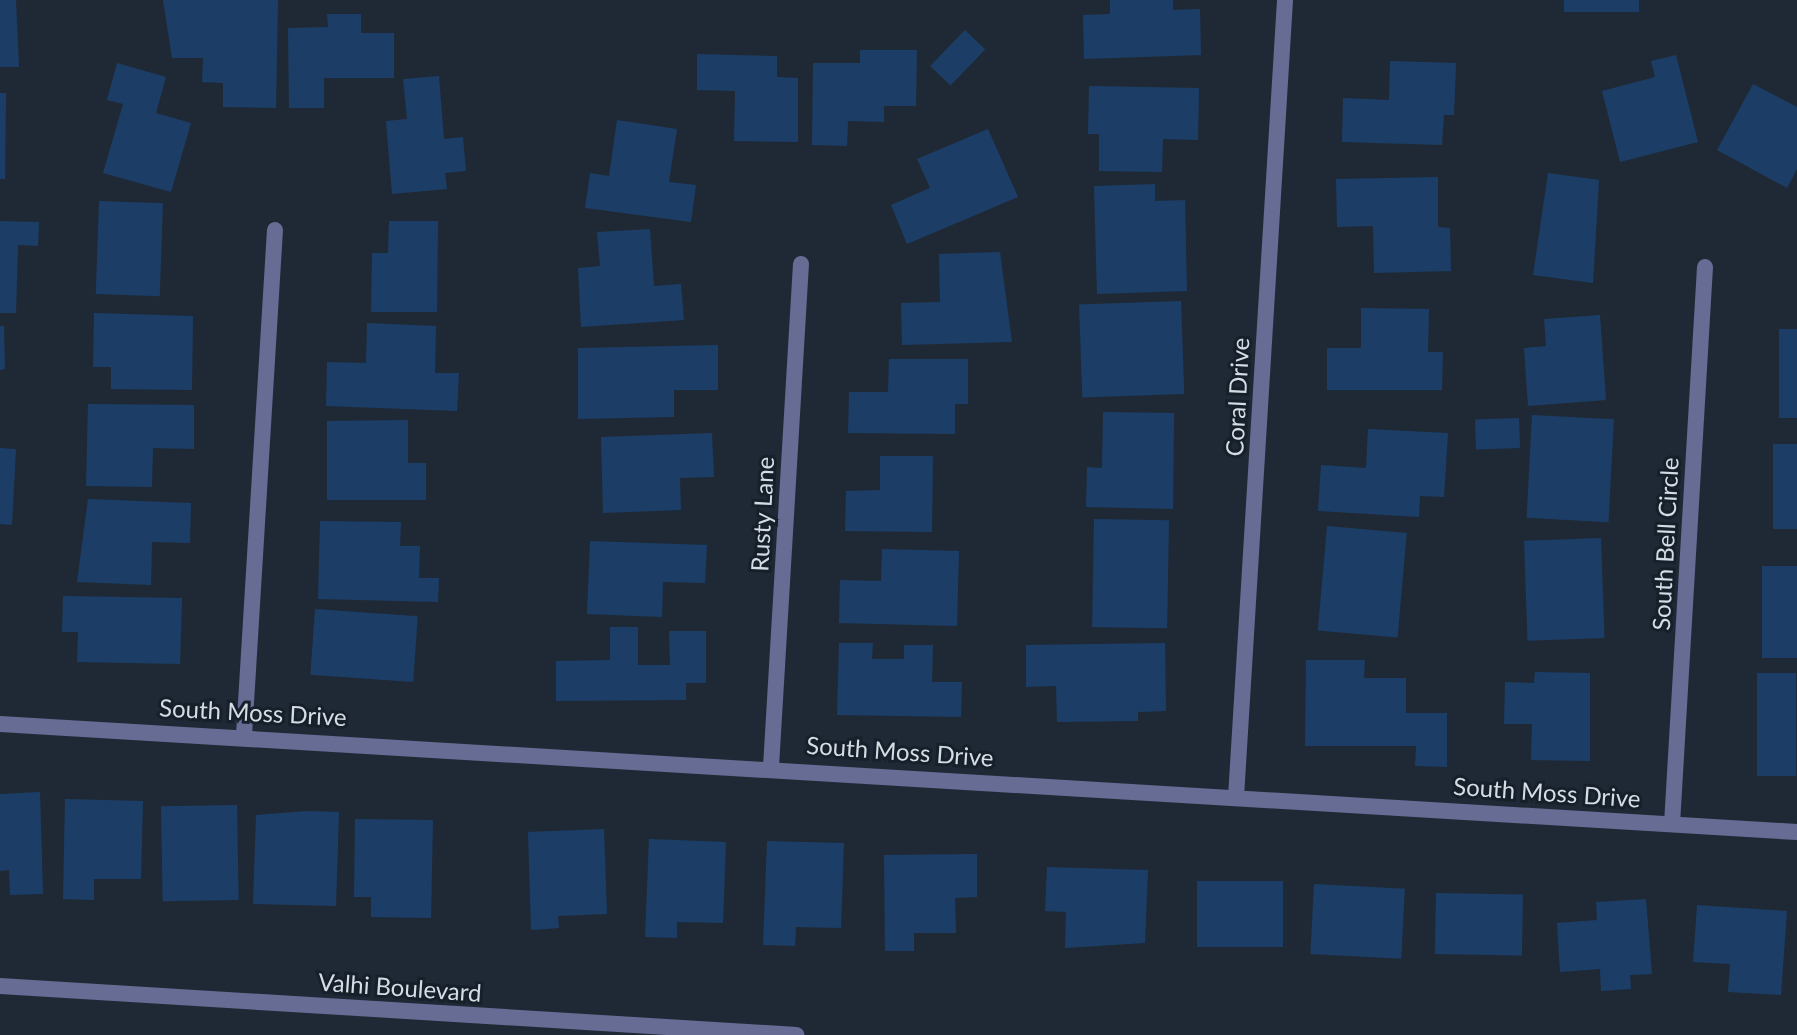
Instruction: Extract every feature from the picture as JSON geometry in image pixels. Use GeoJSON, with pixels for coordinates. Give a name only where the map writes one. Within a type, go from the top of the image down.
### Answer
{"type":"FeatureCollection","features":[{"type":"Feature","properties":{"kind":"street","name":"Coral Drive"},"geometry":{"type":"LineString","coordinates":[[1236,797],[1285,0]]}},
{"type":"Feature","properties":{"kind":"street"},"geometry":{"type":"LineString","coordinates":[[244,735],[275,230]]}},
{"type":"Feature","properties":{"kind":"street","name":"Rusty Lane"},"geometry":{"type":"LineString","coordinates":[[771,767],[801,264]]}},
{"type":"Feature","properties":{"kind":"street","name":"South Bell Circle"},"geometry":{"type":"LineString","coordinates":[[1672,824],[1705,267]]}},
{"type":"Feature","properties":{"kind":"street","name":"South Moss Drive"},"geometry":{"type":"LineString","coordinates":[[0,724],[244,735],[1797,832]]}},
{"type":"Feature","properties":{"kind":"street","name":"Valhi Boulevard"},"geometry":{"type":"LineString","coordinates":[[0,986],[796,1035]]}},
{"type":"Feature","properties":{"kind":"building"},"geometry":{"type":"Polygon","coordinates":[[[0,0],[16,0],[19,67],[0,67],[0,0]]]}},
{"type":"Feature","properties":{"kind":"building"},"geometry":{"type":"Polygon","coordinates":[[[163,0],[278,0],[276,108],[223,107],[223,83],[202,82],[203,58],[172,58],[163,0]]]}},
{"type":"Feature","properties":{"kind":"building"},"geometry":{"type":"Polygon","coordinates":[[[1110,0],[1173,0],[1173,10],[1200,9],[1201,55],[1084,59],[1083,15],[1110,14],[1110,0]]]}},
{"type":"Feature","properties":{"kind":"building"},"geometry":{"type":"Polygon","coordinates":[[[1564,0],[1639,0],[1639,12],[1564,12],[1564,0]]]}},
{"type":"Feature","properties":{"kind":"building"},"geometry":{"type":"Polygon","coordinates":[[[327,14],[361,14],[361,33],[394,33],[394,78],[324,78],[324,108],[289,108],[288,28],[328,27],[327,14]]]}},
{"type":"Feature","properties":{"kind":"building"},"geometry":{"type":"Polygon","coordinates":[[[965,30],[985,49],[950,85],[930,66],[965,30]]]}},
{"type":"Feature","properties":{"kind":"building"},"geometry":{"type":"Polygon","coordinates":[[[860,50],[917,50],[916,106],[884,106],[884,122],[848,121],[847,146],[812,145],[813,63],[860,63],[860,50]]]}},
{"type":"Feature","properties":{"kind":"building"},"geometry":{"type":"Polygon","coordinates":[[[697,54],[777,56],[777,77],[798,78],[798,142],[734,141],[735,91],[697,90],[697,54]]]}},
{"type":"Feature","properties":{"kind":"building"},"geometry":{"type":"Polygon","coordinates":[[[1676,55],[1698,142],[1620,162],[1602,91],[1655,77],[1651,61],[1676,55]]]}},
{"type":"Feature","properties":{"kind":"building"},"geometry":{"type":"Polygon","coordinates":[[[1390,61],[1456,63],[1454,115],[1444,115],[1442,145],[1342,142],[1343,98],[1389,100],[1390,61]]]}},
{"type":"Feature","properties":{"kind":"building"},"geometry":{"type":"Polygon","coordinates":[[[117,63],[166,77],[156,113],[191,123],[171,192],[103,173],[123,104],[107,100],[117,63]]]}},
{"type":"Feature","properties":{"kind":"building"},"geometry":{"type":"Polygon","coordinates":[[[439,76],[444,139],[463,137],[466,171],[445,173],[447,189],[392,194],[386,121],[407,119],[403,79],[439,76]]]}},
{"type":"Feature","properties":{"kind":"building"},"geometry":{"type":"Polygon","coordinates":[[[1753,84],[1797,107],[1797,169],[1787,188],[1717,150],[1753,84]]]}},
{"type":"Feature","properties":{"kind":"building"},"geometry":{"type":"Polygon","coordinates":[[[1089,86],[1199,88],[1198,140],[1163,139],[1162,172],[1099,171],[1099,134],[1088,134],[1089,86]]]}},
{"type":"Feature","properties":{"kind":"building"},"geometry":{"type":"Polygon","coordinates":[[[0,93],[6,93],[5,179],[0,179],[0,93]]]}},
{"type":"Feature","properties":{"kind":"building"},"geometry":{"type":"Polygon","coordinates":[[[617,120],[677,129],[669,182],[696,185],[691,222],[585,208],[590,173],[609,176],[617,120]]]}},
{"type":"Feature","properties":{"kind":"building"},"geometry":{"type":"Polygon","coordinates":[[[988,129],[1018,197],[907,244],[891,205],[930,188],[917,159],[988,129]]]}},
{"type":"Feature","properties":{"kind":"building"},"geometry":{"type":"Polygon","coordinates":[[[1548,173],[1599,180],[1593,283],[1533,275],[1548,173]]]}},
{"type":"Feature","properties":{"kind":"building"},"geometry":{"type":"Polygon","coordinates":[[[1438,177],[1438,227],[1450,228],[1451,271],[1374,273],[1373,226],[1337,227],[1336,179],[1438,177]]]}},
{"type":"Feature","properties":{"kind":"building"},"geometry":{"type":"Polygon","coordinates":[[[1155,184],[1155,201],[1185,200],[1187,291],[1097,294],[1094,186],[1155,184]]]}},
{"type":"Feature","properties":{"kind":"building"},"geometry":{"type":"Polygon","coordinates":[[[99,201],[163,203],[160,296],[96,294],[99,201]]]}},
{"type":"Feature","properties":{"kind":"building"},"geometry":{"type":"Polygon","coordinates":[[[0,221],[39,222],[38,246],[18,245],[16,313],[0,313],[0,221]]]}},
{"type":"Feature","properties":{"kind":"building"},"geometry":{"type":"Polygon","coordinates":[[[389,221],[438,221],[437,312],[371,312],[372,253],[388,253],[389,221]]]}},
{"type":"Feature","properties":{"kind":"building"},"geometry":{"type":"Polygon","coordinates":[[[650,229],[654,286],[681,284],[684,320],[581,327],[578,268],[600,266],[597,232],[650,229]]]}},
{"type":"Feature","properties":{"kind":"building"},"geometry":{"type":"Polygon","coordinates":[[[1000,252],[1012,342],[902,345],[901,303],[940,302],[939,254],[1000,252]]]}},
{"type":"Feature","properties":{"kind":"building"},"geometry":{"type":"Polygon","coordinates":[[[1181,301],[1184,394],[1082,398],[1079,305],[1181,301]]]}},
{"type":"Feature","properties":{"kind":"building"},"geometry":{"type":"Polygon","coordinates":[[[1361,308],[1429,309],[1428,352],[1443,352],[1442,390],[1327,390],[1327,348],[1361,348],[1361,308]]]}},
{"type":"Feature","properties":{"kind":"building"},"geometry":{"type":"Polygon","coordinates":[[[94,313],[193,316],[192,390],[111,389],[111,367],[93,367],[94,313]]]}},
{"type":"Feature","properties":{"kind":"building"},"geometry":{"type":"Polygon","coordinates":[[[1600,315],[1606,400],[1528,406],[1524,348],[1546,346],[1544,319],[1600,315]]]}},
{"type":"Feature","properties":{"kind":"building"},"geometry":{"type":"Polygon","coordinates":[[[367,323],[436,326],[435,373],[459,373],[457,411],[326,406],[327,362],[366,363],[367,323]]]}},
{"type":"Feature","properties":{"kind":"building"},"geometry":{"type":"Polygon","coordinates":[[[0,326],[4,326],[5,369],[0,370],[0,326]]]}},
{"type":"Feature","properties":{"kind":"building"},"geometry":{"type":"Polygon","coordinates":[[[1779,329],[1797,329],[1797,418],[1779,418],[1779,329]]]}},
{"type":"Feature","properties":{"kind":"building"},"geometry":{"type":"Polygon","coordinates":[[[718,345],[718,390],[674,390],[674,417],[578,419],[578,348],[718,345]]]}},
{"type":"Feature","properties":{"kind":"building"},"geometry":{"type":"Polygon","coordinates":[[[889,359],[968,359],[968,404],[955,404],[955,434],[848,433],[849,392],[888,392],[889,359]]]}},
{"type":"Feature","properties":{"kind":"building"},"geometry":{"type":"Polygon","coordinates":[[[88,404],[194,405],[194,449],[153,448],[152,487],[86,486],[88,404]]]}},
{"type":"Feature","properties":{"kind":"building"},"geometry":{"type":"Polygon","coordinates":[[[1103,412],[1174,413],[1173,509],[1086,507],[1087,467],[1102,468],[1103,412]]]}},
{"type":"Feature","properties":{"kind":"building"},"geometry":{"type":"Polygon","coordinates":[[[1532,415],[1614,419],[1608,522],[1527,518],[1532,415]]]}},
{"type":"Feature","properties":{"kind":"building"},"geometry":{"type":"Polygon","coordinates":[[[1519,418],[1520,448],[1476,450],[1475,420],[1519,418]]]}},
{"type":"Feature","properties":{"kind":"building"},"geometry":{"type":"Polygon","coordinates":[[[408,420],[408,463],[426,463],[426,500],[327,500],[327,421],[408,420]]]}},
{"type":"Feature","properties":{"kind":"building"},"geometry":{"type":"Polygon","coordinates":[[[1368,429],[1448,433],[1444,497],[1420,496],[1419,517],[1318,511],[1321,465],[1366,468],[1368,429]]]}},
{"type":"Feature","properties":{"kind":"building"},"geometry":{"type":"Polygon","coordinates":[[[712,433],[714,477],[680,478],[681,510],[603,513],[601,437],[712,433]]]}},
{"type":"Feature","properties":{"kind":"building"},"geometry":{"type":"Polygon","coordinates":[[[1773,444],[1797,444],[1797,529],[1773,529],[1773,444]]]}},
{"type":"Feature","properties":{"kind":"building"},"geometry":{"type":"Polygon","coordinates":[[[0,448],[16,449],[12,525],[0,524],[0,448]]]}},
{"type":"Feature","properties":{"kind":"building"},"geometry":{"type":"Polygon","coordinates":[[[880,456],[933,456],[932,532],[845,531],[846,491],[880,490],[880,456]]]}},
{"type":"Feature","properties":{"kind":"building"},"geometry":{"type":"Polygon","coordinates":[[[88,499],[191,503],[190,543],[152,542],[151,585],[77,582],[88,499]]]}},
{"type":"Feature","properties":{"kind":"building"},"geometry":{"type":"Polygon","coordinates":[[[1094,519],[1169,520],[1167,628],[1092,627],[1094,519]]]}},
{"type":"Feature","properties":{"kind":"building"},"geometry":{"type":"Polygon","coordinates":[[[320,521],[401,522],[400,546],[420,546],[419,578],[439,578],[438,602],[318,599],[320,521]]]}},
{"type":"Feature","properties":{"kind":"building"},"geometry":{"type":"Polygon","coordinates":[[[1327,526],[1407,533],[1398,638],[1318,631],[1327,526]]]}},
{"type":"Feature","properties":{"kind":"building"},"geometry":{"type":"Polygon","coordinates":[[[1601,538],[1604,638],[1528,641],[1524,541],[1601,538]]]}},
{"type":"Feature","properties":{"kind":"building"},"geometry":{"type":"Polygon","coordinates":[[[590,541],[707,545],[705,583],[663,582],[662,617],[587,614],[590,541]]]}},
{"type":"Feature","properties":{"kind":"building"},"geometry":{"type":"Polygon","coordinates":[[[882,549],[959,551],[957,626],[839,623],[840,580],[881,581],[882,549]]]}},
{"type":"Feature","properties":{"kind":"building"},"geometry":{"type":"Polygon","coordinates":[[[1762,566],[1797,566],[1797,658],[1762,658],[1762,566]]]}},
{"type":"Feature","properties":{"kind":"building"},"geometry":{"type":"Polygon","coordinates":[[[63,596],[182,598],[180,664],[77,662],[78,632],[62,632],[63,596]]]}},
{"type":"Feature","properties":{"kind":"building"},"geometry":{"type":"Polygon","coordinates":[[[315,609],[418,616],[413,682],[310,675],[315,609]]]}},
{"type":"Feature","properties":{"kind":"building"},"geometry":{"type":"Polygon","coordinates":[[[610,627],[638,627],[638,665],[670,665],[669,631],[706,631],[706,683],[686,683],[686,700],[556,701],[556,661],[610,660],[610,627]]]}},
{"type":"Feature","properties":{"kind":"building"},"geometry":{"type":"Polygon","coordinates":[[[839,643],[873,643],[872,659],[904,659],[904,645],[933,645],[932,682],[962,682],[961,717],[837,715],[839,643]]]}},
{"type":"Feature","properties":{"kind":"building"},"geometry":{"type":"Polygon","coordinates":[[[1165,643],[1166,711],[1138,712],[1138,721],[1057,722],[1056,686],[1026,687],[1026,645],[1165,643]]]}},
{"type":"Feature","properties":{"kind":"building"},"geometry":{"type":"Polygon","coordinates":[[[1306,660],[1365,660],[1364,678],[1406,678],[1406,713],[1447,713],[1447,767],[1415,766],[1416,746],[1305,746],[1306,660]]]}},
{"type":"Feature","properties":{"kind":"building"},"geometry":{"type":"Polygon","coordinates":[[[1535,672],[1590,673],[1590,761],[1531,760],[1532,724],[1504,724],[1505,682],[1534,683],[1535,672]]]}},
{"type":"Feature","properties":{"kind":"building"},"geometry":{"type":"Polygon","coordinates":[[[1757,673],[1796,673],[1796,776],[1757,776],[1757,673]]]}},
{"type":"Feature","properties":{"kind":"building"},"geometry":{"type":"Polygon","coordinates":[[[40,792],[43,894],[10,895],[9,870],[0,871],[0,794],[40,792]]]}},
{"type":"Feature","properties":{"kind":"building"},"geometry":{"type":"Polygon","coordinates":[[[65,799],[143,801],[141,879],[94,879],[94,900],[63,899],[65,799]]]}},
{"type":"Feature","properties":{"kind":"building"},"geometry":{"type":"Polygon","coordinates":[[[237,805],[239,900],[163,901],[161,806],[237,805]]]}},
{"type":"Feature","properties":{"kind":"building"},"geometry":{"type":"Polygon","coordinates":[[[339,812],[336,906],[253,904],[256,815],[339,812]]]}},
{"type":"Feature","properties":{"kind":"building"},"geometry":{"type":"Polygon","coordinates":[[[355,819],[433,820],[431,918],[371,917],[371,897],[354,897],[355,819]]]}},
{"type":"Feature","properties":{"kind":"building"},"geometry":{"type":"Polygon","coordinates":[[[604,829],[607,914],[558,916],[559,928],[531,930],[528,832],[604,829]]]}},
{"type":"Feature","properties":{"kind":"building"},"geometry":{"type":"Polygon","coordinates":[[[649,839],[726,842],[723,923],[677,922],[677,938],[645,937],[649,839]]]}},
{"type":"Feature","properties":{"kind":"building"},"geometry":{"type":"Polygon","coordinates":[[[767,841],[844,843],[841,928],[796,927],[795,946],[763,945],[767,841]]]}},
{"type":"Feature","properties":{"kind":"building"},"geometry":{"type":"Polygon","coordinates":[[[977,854],[977,897],[955,898],[956,933],[914,933],[914,951],[885,951],[884,855],[977,854]]]}},
{"type":"Feature","properties":{"kind":"building"},"geometry":{"type":"Polygon","coordinates":[[[1047,867],[1148,870],[1145,943],[1065,948],[1066,912],[1045,911],[1047,867]]]}},
{"type":"Feature","properties":{"kind":"building"},"geometry":{"type":"Polygon","coordinates":[[[1197,881],[1283,881],[1283,947],[1197,947],[1197,881]]]}},
{"type":"Feature","properties":{"kind":"building"},"geometry":{"type":"Polygon","coordinates":[[[1314,884],[1405,889],[1401,959],[1310,954],[1314,884]]]}},
{"type":"Feature","properties":{"kind":"building"},"geometry":{"type":"Polygon","coordinates":[[[1436,893],[1523,895],[1522,956],[1435,954],[1436,893]]]}},
{"type":"Feature","properties":{"kind":"building"},"geometry":{"type":"Polygon","coordinates":[[[1646,899],[1652,974],[1630,975],[1631,989],[1601,991],[1600,969],[1560,972],[1557,923],[1597,920],[1596,902],[1646,899]]]}},
{"type":"Feature","properties":{"kind":"building"},"geometry":{"type":"Polygon","coordinates":[[[1697,905],[1787,911],[1781,995],[1728,992],[1730,964],[1693,962],[1697,905]]]}}]}
